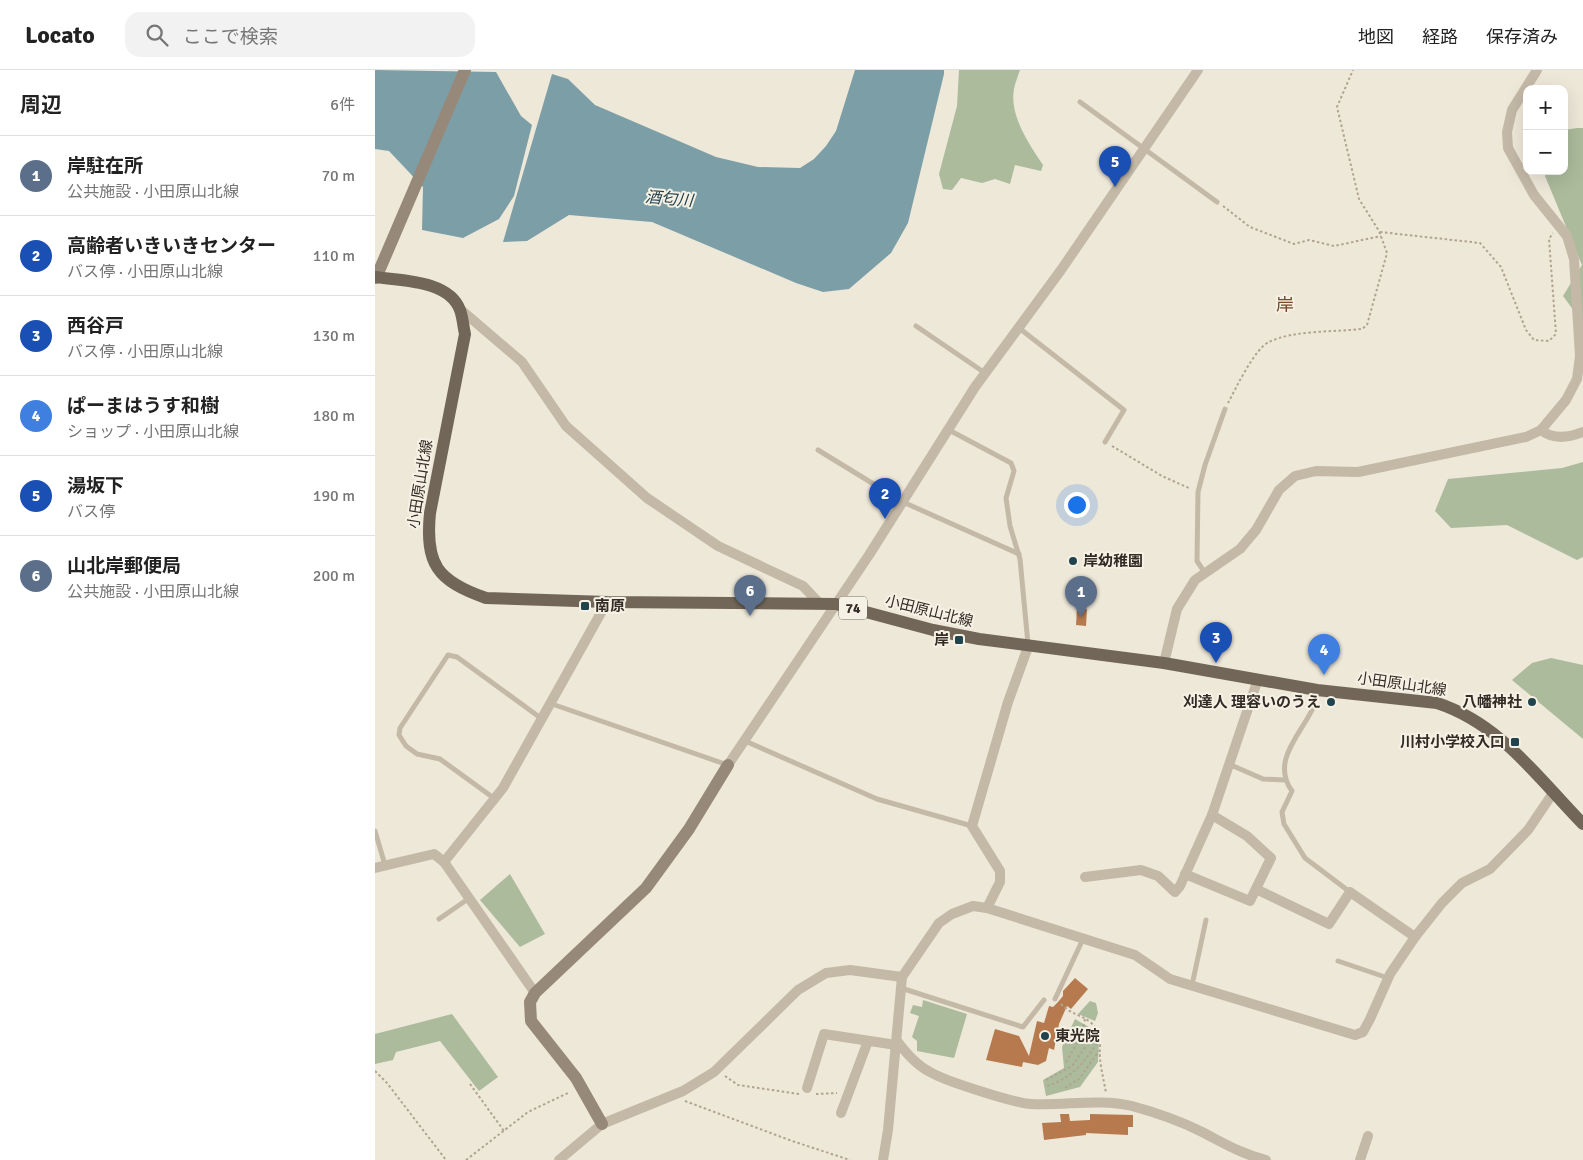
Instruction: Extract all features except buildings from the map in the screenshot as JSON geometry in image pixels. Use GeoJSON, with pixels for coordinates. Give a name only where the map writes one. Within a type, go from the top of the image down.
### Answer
{"type":"FeatureCollection","features":[{"type":"Feature","properties":{"kind":"main road"},"geometry":{"type":"LineString","coordinates":[[375,278],[434,287],[449,295],[460,309]]}},
{"type":"Feature","properties":{"kind":"main road","name":"小田原山北線"},"geometry":{"type":"LineString","coordinates":[[460,309],[465,334],[428,528],[429,551],[437,568],[449,581],[467,592],[486,598],[607,602],[836,604],[933,630],[1028,647],[1164,663],[1317,690],[1417,700],[1455,709],[1498,736],[1520,755],[1583,824]]}},
{"type":"Feature","properties":{"kind":"street"},"geometry":{"type":"LineString","coordinates":[[375,278],[465,70]]}},
{"type":"Feature","properties":{"kind":"street"},"geometry":{"type":"LineString","coordinates":[[602,1124],[582,1087],[531,1021],[530,1002],[535,993],[646,888],[689,829],[728,765],[836,604],[985,374],[1198,70]]}},
{"type":"Feature","properties":{"kind":"street"},"geometry":{"type":"LineString","coordinates":[[1164,663],[1177,609],[1195,580],[1240,549],[1256,530],[1279,490],[1295,476],[1316,471],[1358,472],[1517,440],[1541,430],[1572,390],[1577,379],[1580,356],[1573,259],[1567,236],[1533,195],[1507,148],[1507,132],[1513,110],[1537,70]]}},
{"type":"Feature","properties":{"kind":"street"},"geometry":{"type":"LineString","coordinates":[[460,309],[522,362],[565,426],[647,498],[718,546],[803,586],[819,603]]}},
{"type":"Feature","properties":{"kind":"street"},"geometry":{"type":"LineString","coordinates":[[1541,430],[1547,435],[1565,438],[1583,432]]}},
{"type":"Feature","properties":{"kind":"street"},"geometry":{"type":"LineString","coordinates":[[444,862],[495,798],[552,704],[607,602]]}},
{"type":"Feature","properties":{"kind":"street"},"geometry":{"type":"LineString","coordinates":[[987,908],[1000,882],[1000,871],[972,826],[1008,702],[1028,647]]}},
{"type":"Feature","properties":{"kind":"street"},"geometry":{"type":"LineString","coordinates":[[1085,877],[1141,870],[1158,876],[1175,892],[1212,815],[1231,765],[1258,679]]}},
{"type":"Feature","properties":{"kind":"street"},"geometry":{"type":"LineString","coordinates":[[883,1160],[888,1130],[902,977],[939,923],[953,914],[973,906],[987,908],[1135,955],[1170,979],[1355,1035],[1363,1032],[1388,978],[1415,937],[1462,883],[1490,869],[1528,830],[1553,793]]}},
{"type":"Feature","properties":{"kind":"street"},"geometry":{"type":"LineString","coordinates":[[1185,874],[1250,901],[1271,858],[1247,836],[1212,815]]}},
{"type":"Feature","properties":{"kind":"street"},"geometry":{"type":"LineString","coordinates":[[380,867],[434,854],[444,862],[468,900],[535,993]]}},
{"type":"Feature","properties":{"kind":"street"},"geometry":{"type":"LineString","coordinates":[[1256,889],[1329,924],[1350,892],[1415,937]]}},
{"type":"Feature","properties":{"kind":"street"},"geometry":{"type":"LineString","coordinates":[[559,1160],[602,1124],[671,1096],[715,1071],[798,990],[826,973],[850,970],[902,977]]}},
{"type":"Feature","properties":{"kind":"street"},"geometry":{"type":"LineString","coordinates":[[810,1092],[824,1034],[896,1043],[909,1057],[929,1072],[1028,1104],[1057,1105],[1097,1101],[1133,1106],[1197,1130],[1237,1152],[1265,1160]]}},
{"type":"Feature","properties":{"kind":"street"},"geometry":{"type":"LineString","coordinates":[[841,1113],[868,1041]]}},
{"type":"Feature","properties":{"kind":"street"},"geometry":{"type":"LineString","coordinates":[[1360,1160],[1368,1136]]}},
{"type":"Feature","properties":{"kind":"lane"},"geometry":{"type":"LineString","coordinates":[[1080,102],[1217,202]]}},
{"type":"Feature","properties":{"kind":"lane"},"geometry":{"type":"LineString","coordinates":[[916,326],[985,374]]}},
{"type":"Feature","properties":{"kind":"lane"},"geometry":{"type":"LineString","coordinates":[[1019,328],[1124,410],[1105,442]]}},
{"type":"Feature","properties":{"kind":"lane"},"geometry":{"type":"LineString","coordinates":[[1205,574],[1197,561],[1198,492],[1205,464],[1225,409]]}},
{"type":"Feature","properties":{"kind":"lane"},"geometry":{"type":"LineString","coordinates":[[949,430],[1011,463],[1014,471],[1006,498],[1010,526],[1019,554],[1028,647]]}},
{"type":"Feature","properties":{"kind":"lane"},"geometry":{"type":"LineString","coordinates":[[818,450],[903,502],[1019,554]]}},
{"type":"Feature","properties":{"kind":"lane"},"geometry":{"type":"LineString","coordinates":[[495,798],[440,759],[417,754],[406,746],[399,735],[399,728],[448,655],[457,657],[543,719]]}},
{"type":"Feature","properties":{"kind":"lane"},"geometry":{"type":"LineString","coordinates":[[1317,690],[1313,709],[1292,742],[1284,764],[1284,780],[1292,791],[1282,812],[1284,824],[1305,858],[1350,892]]}},
{"type":"Feature","properties":{"kind":"lane"},"geometry":{"type":"LineString","coordinates":[[552,704],[728,765]]}},
{"type":"Feature","properties":{"kind":"lane"},"geometry":{"type":"LineString","coordinates":[[745,740],[877,799],[972,826]]}},
{"type":"Feature","properties":{"kind":"lane"},"geometry":{"type":"LineString","coordinates":[[1231,765],[1263,779],[1284,780]]}},
{"type":"Feature","properties":{"kind":"lane"},"geometry":{"type":"LineString","coordinates":[[375,831],[380,867]]}},
{"type":"Feature","properties":{"kind":"lane"},"geometry":{"type":"LineString","coordinates":[[439,919],[468,900]]}},
{"type":"Feature","properties":{"kind":"lane"},"geometry":{"type":"LineString","coordinates":[[1191,986],[1207,920]]}},
{"type":"Feature","properties":{"kind":"lane"},"geometry":{"type":"LineString","coordinates":[[1056,1000],[1083,938]]}},
{"type":"Feature","properties":{"kind":"lane"},"geometry":{"type":"LineString","coordinates":[[1338,961],[1388,978]]}},
{"type":"Feature","properties":{"kind":"lane"},"geometry":{"type":"LineString","coordinates":[[901,988],[1023,1026],[1044,1000]]}},
{"type":"Feature","properties":{"kind":"path"},"geometry":{"type":"LineString","coordinates":[[1225,409],[1249,365],[1268,342],[1292,336],[1362,329],[1367,325],[1387,253],[1379,231],[1359,200],[1337,107],[1353,70]]}},
{"type":"Feature","properties":{"kind":"path"},"geometry":{"type":"LineString","coordinates":[[1217,202],[1250,227],[1294,244],[1309,240],[1334,246],[1381,236]]}},
{"type":"Feature","properties":{"kind":"path"},"geometry":{"type":"LineString","coordinates":[[1379,231],[1480,243],[1501,267],[1527,330],[1534,340],[1549,341],[1556,334],[1549,239],[1559,226]]}},
{"type":"Feature","properties":{"kind":"path"},"geometry":{"type":"LineString","coordinates":[[1105,442],[1162,476],[1198,492]]}},
{"type":"Feature","properties":{"kind":"path"},"geometry":{"type":"LineString","coordinates":[[1056,1000],[1071,1014],[1090,1022],[1097,1030],[1101,1038],[1100,1056],[1108,1103]]}},
{"type":"Feature","properties":{"kind":"path"},"geometry":{"type":"LineString","coordinates":[[1066,1062],[1081,1037],[1085,1019]]}},
{"type":"Feature","properties":{"kind":"path"},"geometry":{"type":"LineString","coordinates":[[1046,1080],[1072,1066],[1097,1030]]}},
{"type":"Feature","properties":{"kind":"path"},"geometry":{"type":"LineString","coordinates":[[1047,1086],[1063,1081],[1075,1073],[1101,1038]]}},
{"type":"Feature","properties":{"kind":"path"},"geometry":{"type":"LineString","coordinates":[[1065,1088],[1079,1079],[1101,1049]]}},
{"type":"Feature","properties":{"kind":"path"},"geometry":{"type":"LineString","coordinates":[[375,1071],[387,1083],[447,1160]]}},
{"type":"Feature","properties":{"kind":"path"},"geometry":{"type":"LineString","coordinates":[[715,1071],[738,1084],[810,1092],[849,1092]]}},
{"type":"Feature","properties":{"kind":"path"},"geometry":{"type":"LineString","coordinates":[[470,1084],[504,1131]]}},
{"type":"Feature","properties":{"kind":"path"},"geometry":{"type":"LineString","coordinates":[[466,1160],[528,1112],[582,1087]]}},
{"type":"Feature","properties":{"kind":"path"},"geometry":{"type":"LineString","coordinates":[[671,1096],[792,1141],[850,1160]]}},
{"type":"Feature","properties":{"kind":"green space"},"geometry":{"type":"Polygon","coordinates":[[[959,70],[1020,70],[1014,89],[1014,109],[1021,129],[1043,165],[1041,171],[1015,165],[1010,184],[995,179],[982,183],[961,178],[952,190],[943,189],[939,174],[957,106],[959,70]]]}},
{"type":"Feature","properties":{"kind":"green space"},"geometry":{"type":"Polygon","coordinates":[[[1583,128],[1583,323],[1563,296],[1582,265],[1545,176],[1568,175],[1568,129],[1583,128]]]}},
{"type":"Feature","properties":{"kind":"green space"},"geometry":{"type":"Polygon","coordinates":[[[1583,462],[1583,557],[1577,560],[1507,525],[1451,528],[1435,511],[1448,479],[1562,468],[1583,462]]]}},
{"type":"Feature","properties":{"kind":"green space"},"geometry":{"type":"Polygon","coordinates":[[[1551,658],[1583,665],[1583,739],[1512,680],[1532,663],[1551,658]]]}},
{"type":"Feature","properties":{"kind":"green space"},"geometry":{"type":"Polygon","coordinates":[[[510,874],[545,934],[520,947],[480,900],[510,874]]]}},
{"type":"Feature","properties":{"kind":"green space"},"geometry":{"type":"Polygon","coordinates":[[[923,1000],[967,1014],[954,1058],[917,1051],[917,1041],[912,1037],[919,1016],[910,1013],[913,1005],[922,1007],[923,1000]]]}},
{"type":"Feature","properties":{"kind":"green space"},"geometry":{"type":"Polygon","coordinates":[[[1090,1001],[1096,1003],[1098,1013],[1095,1021],[1078,1014],[1090,1001]]]}},
{"type":"Feature","properties":{"kind":"green space"},"geometry":{"type":"Polygon","coordinates":[[[452,1014],[498,1077],[479,1091],[440,1041],[396,1052],[393,1060],[375,1064],[375,1034],[452,1014]]]}},
{"type":"Feature","properties":{"kind":"green space"},"geometry":{"type":"Polygon","coordinates":[[[1075,1019],[1094,1030],[1099,1040],[1098,1062],[1080,1087],[1046,1096],[1043,1080],[1064,1068],[1062,1047],[1075,1019]]]}},
{"type":"Feature","properties":{"kind":"water"},"geometry":{"type":"Polygon","coordinates":[[[375,70],[496,72],[521,116],[532,125],[514,196],[499,219],[463,238],[422,230],[423,187],[389,151],[375,149],[375,70]]]}},
{"type":"Feature","properties":{"kind":"water","name":"酒匂川"},"geometry":{"type":"Polygon","coordinates":[[[855,70],[944,70],[944,74],[908,223],[891,253],[849,289],[823,292],[796,283],[652,222],[569,215],[527,241],[503,242],[552,74],[568,79],[595,105],[716,157],[758,167],[800,168],[814,159],[836,131],[855,70]]]}},
{"type":"Feature","properties":{"kind":"place","name":"湯坂下"},"geometry":{"type":"Point","coordinates":[1115,187]}},
{"type":"Feature","properties":{"kind":"place","name":"高齢者いきいきセンター"},"geometry":{"type":"Point","coordinates":[885,519]}},
{"type":"Feature","properties":{"kind":"place","name":"岸幼稚園"},"geometry":{"type":"Point","coordinates":[1073,561]}},
{"type":"Feature","properties":{"kind":"place","name":"南原"},"geometry":{"type":"Point","coordinates":[585,606]}},
{"type":"Feature","properties":{"kind":"place","name":"山北岸郵便局"},"geometry":{"type":"Point","coordinates":[750,616]}},
{"type":"Feature","properties":{"kind":"place","name":"岸駐在所"},"geometry":{"type":"Point","coordinates":[1081,617]}},
{"type":"Feature","properties":{"kind":"place","name":"岸"},"geometry":{"type":"Point","coordinates":[959,640]}},
{"type":"Feature","properties":{"kind":"place","name":"西谷戸"},"geometry":{"type":"Point","coordinates":[1216,663]}},
{"type":"Feature","properties":{"kind":"place","name":"ぱーまはうす和樹"},"geometry":{"type":"Point","coordinates":[1324,675]}},
{"type":"Feature","properties":{"kind":"place","name":"刈達人 理容いのうえ"},"geometry":{"type":"Point","coordinates":[1331,702]}},
{"type":"Feature","properties":{"kind":"place","name":"八幡神社"},"geometry":{"type":"Point","coordinates":[1532,702]}},
{"type":"Feature","properties":{"kind":"place","name":"川村小学校入口"},"geometry":{"type":"Point","coordinates":[1515,742]}},
{"type":"Feature","properties":{"kind":"place","name":"東光院"},"geometry":{"type":"Point","coordinates":[1045,1036]}},
{"type":"Feature","properties":{"kind":"district","name":"岸"},"geometry":{"type":"Point","coordinates":[1285,305]}}]}
